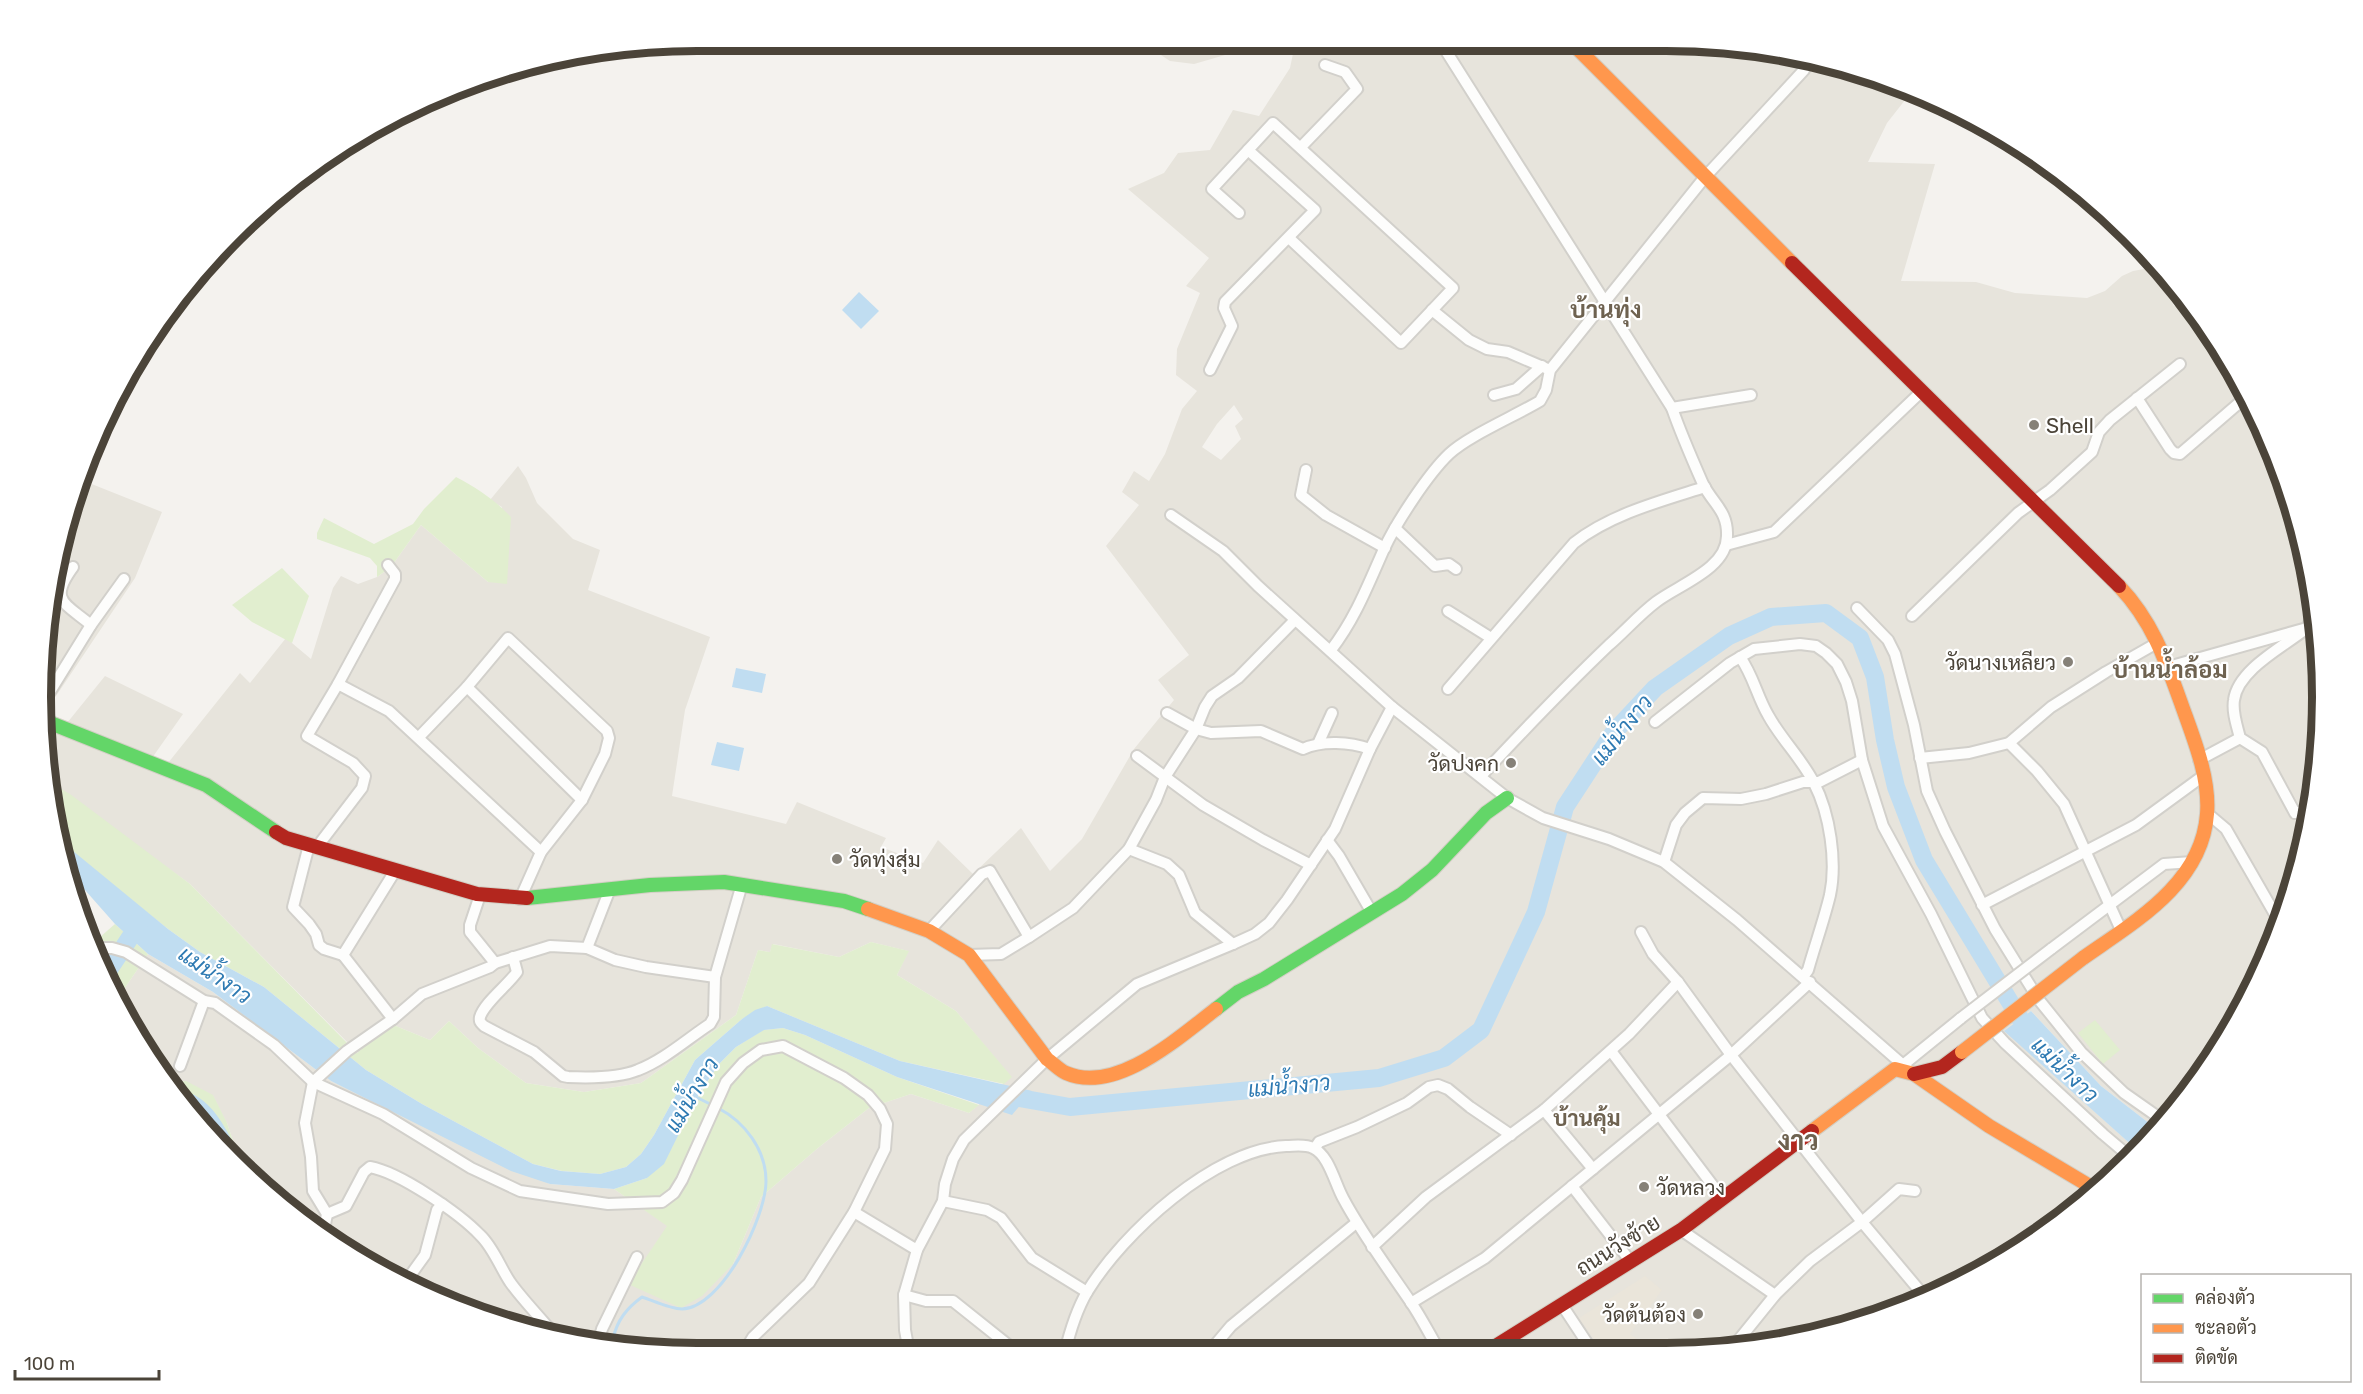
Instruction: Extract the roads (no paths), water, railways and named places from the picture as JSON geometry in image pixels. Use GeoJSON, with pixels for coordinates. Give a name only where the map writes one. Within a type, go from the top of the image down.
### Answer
{"type":"FeatureCollection","features":[{"type":"Feature","properties":{"kind":"main road"},"geometry":{"type":"LineString","coordinates":[[1580,51],[2120,587],[2145,617],[2168,667],[2199,760],[2204,776],[2207,813],[2192,862],[2179,881],[2159,901],[1942,1067],[1914,1074]]}},
{"type":"Feature","properties":{"kind":"main road"},"geometry":{"type":"LineString","coordinates":[[52,723],[206,785],[286,838],[480,894],[520,899],[610,889],[724,882],[843,901],[929,931],[969,955],[1047,1059],[1064,1072],[1080,1077],[1108,1075],[1131,1068],[1157,1054],[1238,992],[1264,979],[1402,894],[1418,882],[1486,813],[1507,798]]}},
{"type":"Feature","properties":{"kind":"main road","name":"ถนนวังซ้าย"},"geometry":{"type":"LineString","coordinates":[[1501,1343],[1681,1230],[1895,1069],[1914,1074]]}},
{"type":"Feature","properties":{"kind":"main road"},"geometry":{"type":"LineString","coordinates":[[1914,1074],[1989,1126],[2089,1186]]}},
{"type":"Feature","properties":{"kind":"street"},"geometry":{"type":"LineString","coordinates":[[1446,51],[1672,408],[1705,487],[1722,509],[1726,524],[1726,545],[1717,562],[1656,602],[1559,692],[1481,776]]}},
{"type":"Feature","properties":{"kind":"street"},"geometry":{"type":"LineString","coordinates":[[1301,147],[1357,88],[1345,72],[1325,65]]}},
{"type":"Feature","properties":{"kind":"street"},"geometry":{"type":"LineString","coordinates":[[1494,394],[1516,389],[1546,368],[1605,303],[1705,177],[1804,70]]}},
{"type":"Feature","properties":{"kind":"street"},"geometry":{"type":"LineString","coordinates":[[1239,213],[1212,189],[1273,123],[1453,288],[1401,343],[1289,238]]}},
{"type":"Feature","properties":{"kind":"street"},"geometry":{"type":"LineString","coordinates":[[1210,370],[1232,326],[1224,308],[1225,302],[1315,210],[1248,150]]}},
{"type":"Feature","properties":{"kind":"street"},"geometry":{"type":"LineString","coordinates":[[1432,310],[1469,340],[1487,348],[1508,352],[1546,368]]}},
{"type":"Feature","properties":{"kind":"street"},"geometry":{"type":"LineString","coordinates":[[1912,616],[2018,513],[2092,452],[2100,432],[2110,420],[2180,364]]}},
{"type":"Feature","properties":{"kind":"street"},"geometry":{"type":"LineString","coordinates":[[1331,650],[1346,630],[1367,592],[1395,528],[1437,468],[1450,453],[1540,401],[1546,390],[1546,368]]}},
{"type":"Feature","properties":{"kind":"street"},"geometry":{"type":"LineString","coordinates":[[1726,545],[1774,532],[1921,392]]}},
{"type":"Feature","properties":{"kind":"street"},"geometry":{"type":"LineString","coordinates":[[1672,408],[1750,395]]}},
{"type":"Feature","properties":{"kind":"street"},"geometry":{"type":"LineString","coordinates":[[2137,398],[2170,449],[2180,454],[2240,402]]}},
{"type":"Feature","properties":{"kind":"street"},"geometry":{"type":"LineString","coordinates":[[1306,470],[1301,495],[1326,515],[1385,548]]}},
{"type":"Feature","properties":{"kind":"street"},"geometry":{"type":"LineString","coordinates":[[1448,689],[1566,552],[1581,538],[1648,505],[1705,487]]}},
{"type":"Feature","properties":{"kind":"street"},"geometry":{"type":"LineString","coordinates":[[1171,515],[1222,551],[1392,707],[1507,798],[1543,818],[1609,839],[1664,862],[1807,980],[1914,1074]]}},
{"type":"Feature","properties":{"kind":"street"},"geometry":{"type":"LineString","coordinates":[[1395,528],[1435,566],[1449,564],[1456,569]]}},
{"type":"Feature","properties":{"kind":"street"},"geometry":{"type":"LineString","coordinates":[[388,565],[395,574],[395,579],[307,736],[353,763],[364,776],[362,788],[313,846],[293,907],[316,934],[319,945],[343,955],[393,1019]]}},
{"type":"Feature","properties":{"kind":"street"},"geometry":{"type":"LineString","coordinates":[[61,586],[73,567]]}},
{"type":"Feature","properties":{"kind":"street"},"geometry":{"type":"LineString","coordinates":[[51,690],[91,625],[124,579]]}},
{"type":"Feature","properties":{"kind":"street"},"geometry":{"type":"LineString","coordinates":[[60,595],[62,600],[91,625]]}},
{"type":"Feature","properties":{"kind":"street"},"geometry":{"type":"LineString","coordinates":[[1857,608],[1888,640],[1895,654],[1914,724],[1927,790],[1945,831],[1995,929],[2039,1000],[2081,1052],[2124,1093],[2157,1116]]}},
{"type":"Feature","properties":{"kind":"street"},"geometry":{"type":"LineString","coordinates":[[1448,611],[1491,638]]}},
{"type":"Feature","properties":{"kind":"street"},"geometry":{"type":"LineString","coordinates":[[969,955],[1001,954],[1073,908],[1129,849],[1156,800],[1165,777],[1197,729],[1205,707],[1212,696],[1238,678],[1295,620]]}},
{"type":"Feature","properties":{"kind":"street"},"geometry":{"type":"LineString","coordinates":[[2168,667],[2307,628]]}},
{"type":"Feature","properties":{"kind":"street"},"geometry":{"type":"LineString","coordinates":[[2302,811],[2295,813],[2262,752],[2240,738],[2234,701],[2237,688],[2242,680],[2270,654],[2307,628]]}},
{"type":"Feature","properties":{"kind":"street"},"geometry":{"type":"LineString","coordinates":[[418,737],[467,687],[508,638],[607,731],[609,738],[605,754],[582,800],[541,852],[520,899]]}},
{"type":"Feature","properties":{"kind":"street"},"geometry":{"type":"LineString","coordinates":[[1920,758],[1969,753],[2009,743],[2051,707],[2157,643]]}},
{"type":"Feature","properties":{"kind":"street"},"geometry":{"type":"LineString","coordinates":[[1655,722],[1730,663],[1754,649],[1800,644],[1816,646],[1826,653],[1838,664],[1846,682],[1852,701],[1862,760],[1883,825],[1931,914],[1982,1018],[2005,1043],[2125,1152]]}},
{"type":"Feature","properties":{"kind":"street"},"geometry":{"type":"LineString","coordinates":[[1411,1303],[1485,1258],[1731,1055],[1807,980],[1830,893],[1830,835],[1826,811],[1814,782],[1768,716],[1740,657]]}},
{"type":"Feature","properties":{"kind":"street"},"geometry":{"type":"LineString","coordinates":[[338,684],[388,711],[541,852]]}},
{"type":"Feature","properties":{"kind":"street"},"geometry":{"type":"LineString","coordinates":[[467,687],[582,800]]}},
{"type":"Feature","properties":{"kind":"street"},"geometry":{"type":"LineString","coordinates":[[907,1343],[904,1295],[917,1250],[944,1201],[945,1184],[953,1159],[964,1140],[1047,1059],[1137,984],[1233,944],[1269,923],[1327,840],[1344,810],[1370,749],[1392,707]]}},
{"type":"Feature","properties":{"kind":"street"},"geometry":{"type":"LineString","coordinates":[[1167,713],[1197,729],[1211,733],[1261,731],[1303,749],[1318,744],[1357,745],[1370,749]]}},
{"type":"Feature","properties":{"kind":"street"},"geometry":{"type":"LineString","coordinates":[[1318,744],[1332,713]]}},
{"type":"Feature","properties":{"kind":"street"},"geometry":{"type":"LineString","coordinates":[[2199,760],[2240,738]]}},
{"type":"Feature","properties":{"kind":"street"},"geometry":{"type":"LineString","coordinates":[[2009,743],[2037,771],[2064,804],[2121,930]]}},
{"type":"Feature","properties":{"kind":"street"},"geometry":{"type":"LineString","coordinates":[[1137,756],[1203,806],[1311,865]]}},
{"type":"Feature","properties":{"kind":"street"},"geometry":{"type":"LineString","coordinates":[[1664,862],[1676,825],[1685,813],[1703,798],[1741,799],[1803,782],[1814,782],[1862,760]]}},
{"type":"Feature","properties":{"kind":"street"},"geometry":{"type":"LineString","coordinates":[[1982,905],[2136,825],[2204,776]]}},
{"type":"Feature","properties":{"kind":"street"},"geometry":{"type":"LineString","coordinates":[[2207,813],[2226,829],[2275,914]]}},
{"type":"Feature","properties":{"kind":"street"},"geometry":{"type":"LineString","coordinates":[[1327,840],[1371,911]]}},
{"type":"Feature","properties":{"kind":"street"},"geometry":{"type":"LineString","coordinates":[[1129,849],[1167,864],[1179,875],[1195,914],[1233,944]]}},
{"type":"Feature","properties":{"kind":"street"},"geometry":{"type":"LineString","coordinates":[[1903,1065],[1961,1018],[2164,864],[2192,862]]}},
{"type":"Feature","properties":{"kind":"street"},"geometry":{"type":"LineString","coordinates":[[343,955],[395,871]]}},
{"type":"Feature","properties":{"kind":"street"},"geometry":{"type":"LineString","coordinates":[[929,931],[982,874],[990,871],[1029,937]]}},
{"type":"Feature","properties":{"kind":"street"},"geometry":{"type":"LineString","coordinates":[[513,957],[517,972],[480,1018],[484,1026],[534,1052],[563,1076],[625,1074],[637,1071],[710,1024],[714,1017],[715,977],[742,884]]}},
{"type":"Feature","properties":{"kind":"street"},"geometry":{"type":"LineString","coordinates":[[587,948],[610,889]]}},
{"type":"Feature","properties":{"kind":"street"},"geometry":{"type":"LineString","coordinates":[[480,894],[470,932],[495,963]]}},
{"type":"Feature","properties":{"kind":"street"},"geometry":{"type":"LineString","coordinates":[[1641,932],[1653,954],[1678,982],[1731,1055],[1862,1222],[1920,1291]]}},
{"type":"Feature","properties":{"kind":"street"},"geometry":{"type":"LineString","coordinates":[[325,1225],[327,1214],[313,1191],[311,1157],[305,1123],[315,1079],[347,1051],[393,1019],[422,994],[495,963],[549,946],[587,948],[615,960],[715,977]]}},
{"type":"Feature","properties":{"kind":"street"},"geometry":{"type":"LineString","coordinates":[[102,948],[126,951],[204,1001],[215,1003],[274,1045],[315,1079],[383,1114],[471,1168],[520,1191],[608,1204],[662,1202],[674,1193],[682,1180],[726,1082],[743,1063],[761,1050],[783,1046],[824,1066],[868,1095],[880,1109],[887,1124],[885,1149],[854,1212],[808,1283],[749,1343]]}},
{"type":"Feature","properties":{"kind":"street"},"geometry":{"type":"LineString","coordinates":[[1372,1246],[1426,1197],[1544,1110],[1611,1051],[1678,982]]}},
{"type":"Feature","properties":{"kind":"street"},"geometry":{"type":"LineString","coordinates":[[180,1066],[204,1001]]}},
{"type":"Feature","properties":{"kind":"street"},"geometry":{"type":"LineString","coordinates":[[1611,1051],[1723,1199]]}},
{"type":"Feature","properties":{"kind":"street"},"geometry":{"type":"LineString","coordinates":[[1315,1148],[1319,1142],[1407,1103],[1429,1087],[1438,1085],[1448,1089],[1511,1135]]}},
{"type":"Feature","properties":{"kind":"street"},"geometry":{"type":"LineString","coordinates":[[1544,1110],[1593,1169]]}},
{"type":"Feature","properties":{"kind":"street"},"geometry":{"type":"LineString","coordinates":[[1068,1343],[1074,1321],[1087,1292],[1126,1243],[1167,1204],[1196,1181],[1252,1152],[1275,1146],[1303,1145],[1315,1148],[1325,1160],[1356,1222],[1411,1303],[1435,1343]]}},
{"type":"Feature","properties":{"kind":"street"},"geometry":{"type":"LineString","coordinates":[[327,1214],[346,1206],[364,1172],[370,1167],[378,1168],[442,1204],[482,1236],[510,1282],[546,1325]]}},
{"type":"Feature","properties":{"kind":"street"},"geometry":{"type":"LineString","coordinates":[[1572,1186],[1631,1262]]}},
{"type":"Feature","properties":{"kind":"street"},"geometry":{"type":"LineString","coordinates":[[1740,1338],[1775,1295],[1810,1261],[1862,1222],[1899,1189],[1915,1191]]}},
{"type":"Feature","properties":{"kind":"street"},"geometry":{"type":"LineString","coordinates":[[944,1201],[987,1210],[1001,1218],[1032,1258],[1087,1292]]}},
{"type":"Feature","properties":{"kind":"street"},"geometry":{"type":"LineString","coordinates":[[410,1276],[425,1255],[437,1210],[442,1204]]}},
{"type":"Feature","properties":{"kind":"street"},"geometry":{"type":"LineString","coordinates":[[854,1212],[917,1250]]}},
{"type":"Feature","properties":{"kind":"street"},"geometry":{"type":"LineString","coordinates":[[1217,1343],[1231,1326],[1356,1222]]}},
{"type":"Feature","properties":{"kind":"street"},"geometry":{"type":"LineString","coordinates":[[1681,1230],[1775,1295]]}},
{"type":"Feature","properties":{"kind":"street"},"geometry":{"type":"LineString","coordinates":[[601,1335],[637,1257]]}},
{"type":"Feature","properties":{"kind":"street"},"geometry":{"type":"LineString","coordinates":[[904,1295],[926,1301],[953,1301],[1006,1343]]}},
{"type":"Feature","properties":{"kind":"street"},"geometry":{"type":"LineString","coordinates":[[1562,1305],[1587,1343]]}},
{"type":"Feature","properties":{"kind":"water"},"geometry":{"type":"Polygon","coordinates":[[[859,292],[879,311],[861,329],[842,310],[859,292]]]}},
{"type":"Feature","properties":{"kind":"water"},"geometry":{"type":"Polygon","coordinates":[[[736,668],[766,674],[762,693],[732,687],[736,668]]]}},
{"type":"Feature","properties":{"kind":"water"},"geometry":{"type":"Polygon","coordinates":[[[717,742],[744,748],[739,771],[711,765],[717,742]]]}},
{"type":"Feature","properties":{"kind":"water"},"geometry":{"type":"Polygon","coordinates":[[[69,848],[168,929],[200,952],[264,987],[366,1070],[422,1104],[533,1164],[561,1171],[600,1174],[626,1167],[641,1154],[654,1135],[695,1060],[742,1019],[755,1010],[767,1006],[900,1061],[1032,1091],[1012,1115],[897,1077],[805,1035],[783,1028],[764,1030],[736,1047],[719,1064],[697,1097],[664,1164],[647,1178],[614,1189],[550,1184],[511,1171],[331,1081],[213,992],[148,954],[115,924],[78,883],[69,848]]]}},
{"type":"Feature","properties":{"kind":"water"},"geometry":{"type":"Polygon","coordinates":[[[2031,1011],[2101,1086],[2151,1124],[2131,1145],[2004,1031],[2031,1011]]]}},
{"type":"Feature","properties":{"kind":"waterway","name":"แม่น้ำงาว"},"geometry":{"type":"LineString","coordinates":[[1002,1095],[1070,1107],[1379,1078],[1444,1058],[1481,1030],[1536,912],[1565,807],[1614,732],[1655,688],[1729,636],[1771,617],[1826,613],[1860,638],[1875,677],[1885,740],[1896,787],[1924,860],[2033,1040]]}},
{"type":"Feature","properties":{"kind":"waterway"},"geometry":{"type":"LineString","coordinates":[[111,967],[139,924]]}},
{"type":"Feature","properties":{"kind":"waterway"},"geometry":{"type":"LineString","coordinates":[[694,1096],[712,1105]]}},
{"type":"Feature","properties":{"kind":"waterway"},"geometry":{"type":"LineString","coordinates":[[614,1337],[623,1315],[642,1297],[682,1309],[697,1305],[712,1294],[726,1278],[750,1237],[764,1197],[765,1170],[752,1138],[737,1121],[718,1108]]}},
{"type":"Feature","properties":{"kind":"waterway"},"geometry":{"type":"LineString","coordinates":[[203,1113],[208,1119]]}},
{"type":"Feature","properties":{"kind":"place","name":"Shell"},"geometry":{"type":"Point","coordinates":[2034,425]}},
{"type":"Feature","properties":{"kind":"place","name":"วัดนางเหลียว"},"geometry":{"type":"Point","coordinates":[2068,662]}},
{"type":"Feature","properties":{"kind":"place","name":"วัดปงคก"},"geometry":{"type":"Point","coordinates":[1511,763]}},
{"type":"Feature","properties":{"kind":"place","name":"วัดทุ่งสุ่ม"},"geometry":{"type":"Point","coordinates":[837,859]}},
{"type":"Feature","properties":{"kind":"place","name":"วัดหลวง"},"geometry":{"type":"Point","coordinates":[1644,1187]}},
{"type":"Feature","properties":{"kind":"place","name":"วัดต้นต้อง"},"geometry":{"type":"Point","coordinates":[1698,1314]}},
{"type":"Feature","properties":{"kind":"district","name":"บ้านทุ่ง"},"geometry":{"type":"Point","coordinates":[1606,310]}},
{"type":"Feature","properties":{"kind":"district","name":"บ้านน้ำล้อม"},"geometry":{"type":"Point","coordinates":[2170,670]}},
{"type":"Feature","properties":{"kind":"district","name":"บ้านคุ้ม"},"geometry":{"type":"Point","coordinates":[1587,1118]}},
{"type":"Feature","properties":{"kind":"district","name":"งาว"},"geometry":{"type":"Point","coordinates":[1798,1141]}}]}
